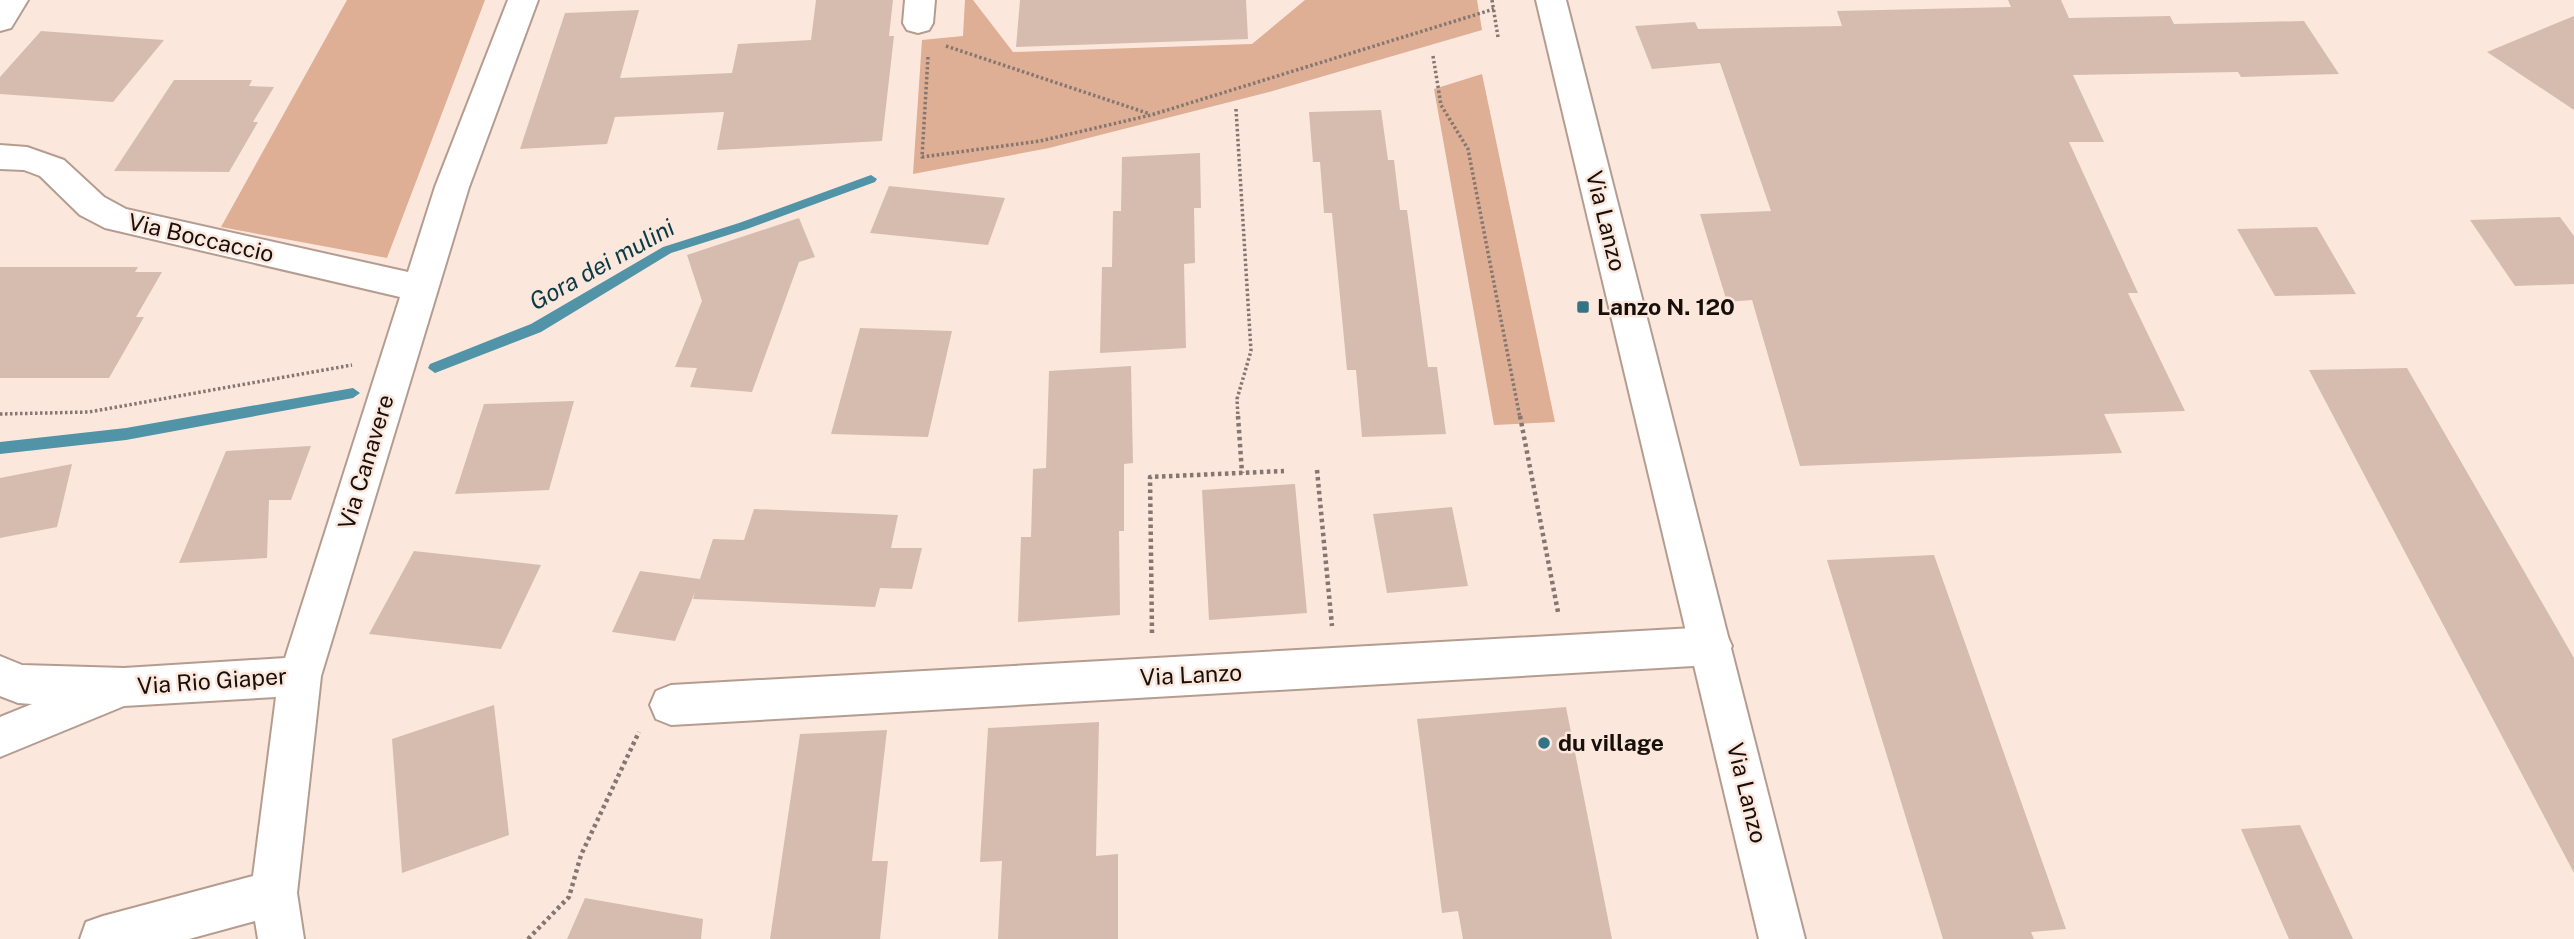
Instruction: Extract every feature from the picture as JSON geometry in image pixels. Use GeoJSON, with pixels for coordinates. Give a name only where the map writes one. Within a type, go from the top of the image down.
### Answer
{"type":"FeatureCollection","features":[{"type":"Feature","properties":{"kind":"street"},"geometry":{"type":"LineString","coordinates":[[0,21],[13,0]]}},
{"type":"Feature","properties":{"kind":"street","name":"Via Canavere"},"geometry":{"type":"LineString","coordinates":[[281,939],[274,893],[300,676],[452,187],[523,0]]}},
{"type":"Feature","properties":{"kind":"street","name":"Via Lanzo"},"geometry":{"type":"LineString","coordinates":[[1551,0],[1782,939]]}},
{"type":"Feature","properties":{"kind":"street","name":"Via Boccaccio"},"geometry":{"type":"LineString","coordinates":[[0,157],[27,159],[52,168],[92,206],[117,219],[419,288]]}},
{"type":"Feature","properties":{"kind":"street","name":"Via Lanzo"},"geometry":{"type":"LineString","coordinates":[[671,705],[1711,646]]}},
{"type":"Feature","properties":{"kind":"street","name":"Via Rio Giaper"},"geometry":{"type":"LineString","coordinates":[[0,675],[18,684],[124,687],[300,676]]}},
{"type":"Feature","properties":{"kind":"street","name":"Via Rio Giaper"},"geometry":{"type":"LineString","coordinates":[[0,737],[124,687]]}},
{"type":"Feature","properties":{"kind":"street"},"geometry":{"type":"LineString","coordinates":[[103,939],[274,893]]}},
{"type":"Feature","properties":{"kind":"path"},"geometry":{"type":"LineString","coordinates":[[1492,0],[1499,37]]}},
{"type":"Feature","properties":{"kind":"path"},"geometry":{"type":"LineString","coordinates":[[1151,115],[922,21],[922,157],[1040,141],[1151,115],[1494,9]]}},
{"type":"Feature","properties":{"kind":"path"},"geometry":{"type":"LineString","coordinates":[[1433,56],[1441,105],[1468,149],[1565,654]]}},
{"type":"Feature","properties":{"kind":"path"},"geometry":{"type":"LineString","coordinates":[[1236,109],[1251,351],[1237,399],[1242,473]]}},
{"type":"Feature","properties":{"kind":"path"},"geometry":{"type":"LineString","coordinates":[[0,414],[89,412],[398,357]]}},
{"type":"Feature","properties":{"kind":"path"},"geometry":{"type":"LineString","coordinates":[[1317,470],[1336,666]]}},
{"type":"Feature","properties":{"kind":"path"},"geometry":{"type":"LineString","coordinates":[[1153,677],[1150,477],[1284,471]]}},
{"type":"Feature","properties":{"kind":"path"},"geometry":{"type":"LineString","coordinates":[[528,939],[569,897],[581,855],[643,723],[671,705]]}},
{"type":"Feature","properties":{"kind":"shaded area"},"geometry":{"type":"Polygon","coordinates":[[[347,0],[485,0],[387,258],[221,227],[347,0]]]}},
{"type":"Feature","properties":{"kind":"shaded area"},"geometry":{"type":"Polygon","coordinates":[[[965,0],[973,0],[1013,52],[1252,44],[1305,0],[1477,0],[1482,30],[1269,92],[1049,148],[913,174],[922,40],[963,36],[965,0]]]}},
{"type":"Feature","properties":{"kind":"shaded area"},"geometry":{"type":"Polygon","coordinates":[[[1482,74],[1555,422],[1494,425],[1434,89],[1482,74]]]}},
{"type":"Feature","properties":{"kind":"building"},"geometry":{"type":"Polygon","coordinates":[[[816,0],[893,0],[889,36],[894,36],[882,141],[717,150],[724,112],[615,117],[607,144],[520,149],[565,13],[639,10],[620,78],[732,73],[738,44],[811,40],[816,0]]]}},
{"type":"Feature","properties":{"kind":"building"},"geometry":{"type":"Polygon","coordinates":[[[1020,0],[1246,0],[1248,39],[1016,47],[1020,0]]]}},
{"type":"Feature","properties":{"kind":"building"},"geometry":{"type":"Polygon","coordinates":[[[2008,0],[2061,0],[2069,18],[2170,16],[2174,24],[2304,21],[2339,74],[2241,77],[2238,72],[2073,75],[2104,142],[2069,142],[2138,293],[2128,293],[2185,411],[2104,414],[2122,453],[1800,466],[1752,300],[1727,302],[1700,214],[1771,211],[1720,63],[1652,69],[1635,26],[1695,22],[1698,29],[1842,26],[1837,11],[2011,7],[2008,0]]]}},
{"type":"Feature","properties":{"kind":"building"},"geometry":{"type":"Polygon","coordinates":[[[2574,16],[2574,110],[2487,52],[2574,16]]]}},
{"type":"Feature","properties":{"kind":"building"},"geometry":{"type":"Polygon","coordinates":[[[41,31],[164,40],[113,102],[0,94],[0,77],[41,31]]]}},
{"type":"Feature","properties":{"kind":"building"},"geometry":{"type":"Polygon","coordinates":[[[174,80],[252,80],[249,86],[274,87],[253,122],[258,122],[229,172],[114,171],[174,80]]]}},
{"type":"Feature","properties":{"kind":"building"},"geometry":{"type":"Polygon","coordinates":[[[1381,110],[1388,160],[1394,160],[1400,210],[1407,210],[1428,367],[1437,367],[1446,434],[1362,437],[1356,370],[1347,370],[1332,213],[1324,213],[1320,162],[1313,162],[1309,112],[1381,110]]]}},
{"type":"Feature","properties":{"kind":"building"},"geometry":{"type":"Polygon","coordinates":[[[1200,153],[1201,208],[1194,208],[1195,263],[1184,264],[1186,348],[1100,353],[1102,267],[1112,267],[1113,211],[1121,211],[1122,157],[1200,153]]]}},
{"type":"Feature","properties":{"kind":"building"},"geometry":{"type":"Polygon","coordinates":[[[889,186],[1005,198],[988,245],[870,233],[889,186]]]}},
{"type":"Feature","properties":{"kind":"building"},"geometry":{"type":"Polygon","coordinates":[[[2560,217],[2574,236],[2574,284],[2515,286],[2470,220],[2560,217]]]}},
{"type":"Feature","properties":{"kind":"building"},"geometry":{"type":"Polygon","coordinates":[[[799,218],[815,257],[799,262],[752,392],[690,387],[697,368],[675,367],[702,301],[687,255],[799,218]]]}},
{"type":"Feature","properties":{"kind":"building"},"geometry":{"type":"Polygon","coordinates":[[[2317,227],[2356,294],[2275,296],[2237,229],[2317,227]]]}},
{"type":"Feature","properties":{"kind":"building"},"geometry":{"type":"Polygon","coordinates":[[[0,267],[138,267],[135,272],[162,272],[136,317],[144,317],[109,378],[0,378],[0,267]]]}},
{"type":"Feature","properties":{"kind":"building"},"geometry":{"type":"Polygon","coordinates":[[[860,328],[952,331],[928,437],[831,434],[860,328]]]}},
{"type":"Feature","properties":{"kind":"building"},"geometry":{"type":"Polygon","coordinates":[[[1131,366],[1133,463],[1124,464],[1124,531],[1119,531],[1120,615],[1018,622],[1021,537],[1031,537],[1033,469],[1046,468],[1049,371],[1131,366]]]}},
{"type":"Feature","properties":{"kind":"building"},"geometry":{"type":"Polygon","coordinates":[[[2407,368],[2574,658],[2574,873],[2309,370],[2407,368]]]}},
{"type":"Feature","properties":{"kind":"building"},"geometry":{"type":"Polygon","coordinates":[[[574,401],[549,490],[455,494],[484,404],[574,401]]]}},
{"type":"Feature","properties":{"kind":"building"},"geometry":{"type":"Polygon","coordinates":[[[311,446],[291,500],[269,500],[267,558],[179,563],[226,451],[311,446]]]}},
{"type":"Feature","properties":{"kind":"building"},"geometry":{"type":"Polygon","coordinates":[[[72,464],[57,527],[0,538],[0,478],[72,464]]]}},
{"type":"Feature","properties":{"kind":"building"},"geometry":{"type":"Polygon","coordinates":[[[1295,484],[1307,613],[1209,620],[1202,490],[1295,484]]]}},
{"type":"Feature","properties":{"kind":"building"},"geometry":{"type":"Polygon","coordinates":[[[1452,507],[1468,586],[1387,593],[1373,514],[1452,507]]]}},
{"type":"Feature","properties":{"kind":"building"},"geometry":{"type":"Polygon","coordinates":[[[754,509],[898,515],[891,548],[922,548],[912,589],[880,588],[875,607],[693,599],[695,592],[675,641],[612,632],[640,571],[700,579],[713,539],[744,540],[754,509]]]}},
{"type":"Feature","properties":{"kind":"building"},"geometry":{"type":"Polygon","coordinates":[[[414,551],[541,565],[501,649],[369,634],[414,551]]]}},
{"type":"Feature","properties":{"kind":"building"},"geometry":{"type":"Polygon","coordinates":[[[1934,555],[2066,929],[2031,932],[2034,939],[1943,939],[1827,560],[1934,555]]]}},
{"type":"Feature","properties":{"kind":"building"},"geometry":{"type":"Polygon","coordinates":[[[494,705],[509,835],[402,873],[392,739],[494,705]]]}},
{"type":"Feature","properties":{"kind":"building"},"geometry":{"type":"Polygon","coordinates":[[[1566,707],[1612,939],[1463,939],[1458,911],[1442,913],[1417,719],[1566,707]]]}},
{"type":"Feature","properties":{"kind":"building"},"geometry":{"type":"Polygon","coordinates":[[[1099,722],[1096,856],[1118,854],[1118,939],[998,939],[1002,861],[980,862],[988,728],[1099,722]]]}},
{"type":"Feature","properties":{"kind":"building"},"geometry":{"type":"Polygon","coordinates":[[[887,730],[872,861],[888,861],[880,939],[770,939],[800,734],[887,730]]]}},
{"type":"Feature","properties":{"kind":"building"},"geometry":{"type":"Polygon","coordinates":[[[2300,825],[2353,939],[2289,939],[2241,829],[2300,825]]]}},
{"type":"Feature","properties":{"kind":"building"},"geometry":{"type":"Polygon","coordinates":[[[585,898],[703,919],[701,939],[567,939],[585,898]]]}},
{"type":"Feature","properties":{"kind":"waterway","name":"Gora dei mulini"},"geometry":{"type":"LineString","coordinates":[[435,368],[536,328],[667,250],[743,226],[871,179]]}},
{"type":"Feature","properties":{"kind":"waterway","name":"Gora dei mulini"},"geometry":{"type":"LineString","coordinates":[[0,448],[126,434],[353,393]]}},
{"type":"Feature","properties":{"kind":"place","name":"Lanzo N. 120"},"geometry":{"type":"Point","coordinates":[1583,307]}},
{"type":"Feature","properties":{"kind":"place","name":"du village"},"geometry":{"type":"Point","coordinates":[1544,743]}}]}
